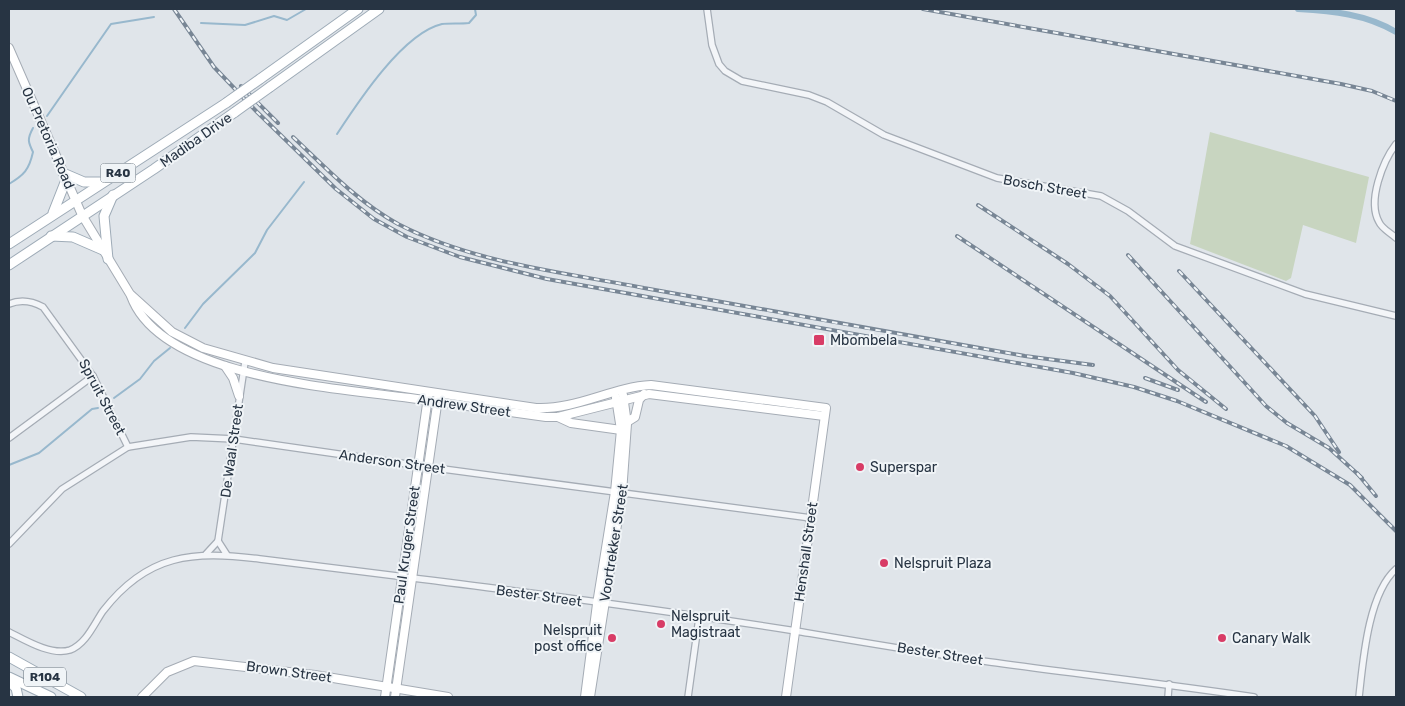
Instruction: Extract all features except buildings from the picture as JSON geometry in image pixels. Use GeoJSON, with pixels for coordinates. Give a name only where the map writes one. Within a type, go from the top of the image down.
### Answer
{"type":"FeatureCollection","features":[{"type":"Feature","properties":{"kind":"main road","name":"Madiba Drive"},"geometry":{"type":"LineString","coordinates":[[9,244],[226,103],[358,9]]}},
{"type":"Feature","properties":{"kind":"main road","name":"Madiba Drive"},"geometry":{"type":"LineString","coordinates":[[9,265],[113,194],[154,169],[379,9]]}},
{"type":"Feature","properties":{"kind":"main road"},"geometry":{"type":"LineString","coordinates":[[52,215],[59,201],[64,176],[84,182],[105,182]]}},
{"type":"Feature","properties":{"kind":"main road"},"geometry":{"type":"LineString","coordinates":[[108,259],[104,216],[113,194]]}},
{"type":"Feature","properties":{"kind":"main road"},"geometry":{"type":"LineString","coordinates":[[50,236],[73,237],[103,250]]}},
{"type":"Feature","properties":{"kind":"main road","name":"R104"},"geometry":{"type":"LineString","coordinates":[[9,657],[81,697]]}},
{"type":"Feature","properties":{"kind":"main road","name":"R104"},"geometry":{"type":"LineString","coordinates":[[9,677],[51,697]]}},
{"type":"Feature","properties":{"kind":"main road"},"geometry":{"type":"LineString","coordinates":[[9,681],[16,688],[18,697]]}},
{"type":"Feature","properties":{"kind":"street","name":"Bosch Street"},"geometry":{"type":"LineString","coordinates":[[707,9],[712,45],[719,64],[724,71],[742,81],[809,95],[827,102],[884,135],[997,178],[1101,196],[1128,211],[1175,246],[1305,294],[1396,316]]}},
{"type":"Feature","properties":{"kind":"street","name":"Ou Pretoria Road"},"geometry":{"type":"LineString","coordinates":[[10,52],[75,200]]}},
{"type":"Feature","properties":{"kind":"street"},"geometry":{"type":"LineString","coordinates":[[1396,144],[1382,167],[1375,209],[1379,223],[1396,238]]}},
{"type":"Feature","properties":{"kind":"street","name":"Andrew Street"},"geometry":{"type":"LineString","coordinates":[[75,200],[140,314],[168,340],[199,357],[225,366],[334,388],[429,396],[438,394],[548,409],[618,390],[651,385],[826,408]]}},
{"type":"Feature","properties":{"kind":"street","name":"Andrew Street"},"geometry":{"type":"LineString","coordinates":[[130,294],[172,332],[203,348],[245,362],[429,396],[437,402],[558,417],[644,394],[824,416]]}},
{"type":"Feature","properties":{"kind":"street","name":"Spruit Street"},"geometry":{"type":"LineString","coordinates":[[9,304],[21,301],[43,307],[93,376],[128,447]]}},
{"type":"Feature","properties":{"kind":"street","name":"De Waal Street"},"geometry":{"type":"LineString","coordinates":[[218,541],[245,362]]}},
{"type":"Feature","properties":{"kind":"street"},"geometry":{"type":"LineString","coordinates":[[225,366],[233,378],[239,396]]}},
{"type":"Feature","properties":{"kind":"street"},"geometry":{"type":"LineString","coordinates":[[9,438],[93,376]]}},
{"type":"Feature","properties":{"kind":"street","name":"Voortrekker Street"},"geometry":{"type":"LineString","coordinates":[[585,697],[619,493],[627,422],[618,390]]}},
{"type":"Feature","properties":{"kind":"street","name":"Paul Kruger Street"},"geometry":{"type":"LineString","coordinates":[[396,693],[438,394]]}},
{"type":"Feature","properties":{"kind":"street"},"geometry":{"type":"LineString","coordinates":[[627,422],[635,417],[639,400],[644,394]]}},
{"type":"Feature","properties":{"kind":"street","name":"Paul Kruger Street"},"geometry":{"type":"LineString","coordinates":[[385,697],[429,396]]}},
{"type":"Feature","properties":{"kind":"street","name":"Voortrekker Street"},"geometry":{"type":"LineString","coordinates":[[619,493],[620,400]]}},
{"type":"Feature","properties":{"kind":"street","name":"Henshall Street"},"geometry":{"type":"LineString","coordinates":[[786,697],[826,408]]}},
{"type":"Feature","properties":{"kind":"street"},"geometry":{"type":"LineString","coordinates":[[558,417],[571,423],[621,430]]}},
{"type":"Feature","properties":{"kind":"street","name":"Anderson Street"},"geometry":{"type":"LineString","coordinates":[[9,544],[62,489],[128,447],[191,438],[234,439],[428,468],[811,518]]}},
{"type":"Feature","properties":{"kind":"street"},"geometry":{"type":"LineString","coordinates":[[206,554],[218,541],[227,555]]}},
{"type":"Feature","properties":{"kind":"street","name":"Bester Street"},"geometry":{"type":"LineString","coordinates":[[9,632],[32,643],[59,651],[67,651],[77,646],[104,610],[125,588],[142,575],[174,560],[206,554],[227,555],[403,576],[795,631],[990,662],[1169,684],[1254,697]]}},
{"type":"Feature","properties":{"kind":"street"},"geometry":{"type":"LineString","coordinates":[[1359,697],[1363,663],[1378,599],[1385,582],[1396,569]]}},
{"type":"Feature","properties":{"kind":"street","name":"Voortrekker Street"},"geometry":{"type":"LineString","coordinates":[[590,697],[600,604]]}},
{"type":"Feature","properties":{"kind":"street"},"geometry":{"type":"LineString","coordinates":[[688,697],[699,618]]}},
{"type":"Feature","properties":{"kind":"street","name":"Brown Street"},"geometry":{"type":"LineString","coordinates":[[142,697],[167,672],[194,661],[247,665],[386,688],[396,693],[448,697]]}},
{"type":"Feature","properties":{"kind":"street"},"geometry":{"type":"LineString","coordinates":[[1168,697],[1169,684]]}},
{"type":"Feature","properties":{"kind":"green space"},"geometry":{"type":"Polygon","coordinates":[[[1210,132],[1369,177],[1356,243],[1303,225],[1291,278],[1286,281],[1190,244],[1210,132]]]}},
{"type":"Feature","properties":{"kind":"waterway"},"geometry":{"type":"LineString","coordinates":[[201,23],[245,25],[274,16],[287,20],[306,9]]}},
{"type":"Feature","properties":{"kind":"waterway"},"geometry":{"type":"LineString","coordinates":[[337,134],[383,70],[412,40],[427,30],[442,24],[469,23],[476,15],[475,9]]}},
{"type":"Feature","properties":{"kind":"waterway"},"geometry":{"type":"LineString","coordinates":[[1298,9],[1336,12],[1361,17],[1396,32]]}},
{"type":"Feature","properties":{"kind":"waterway"},"geometry":{"type":"LineString","coordinates":[[47,116],[111,24],[154,17]]}},
{"type":"Feature","properties":{"kind":"waterway"},"geometry":{"type":"LineString","coordinates":[[9,184],[19,178],[28,168],[33,152],[29,143],[33,128]]}},
{"type":"Feature","properties":{"kind":"waterway"},"geometry":{"type":"LineString","coordinates":[[185,328],[203,304],[255,253],[267,230],[304,182]]}},
{"type":"Feature","properties":{"kind":"waterway"},"geometry":{"type":"LineString","coordinates":[[114,398],[140,379],[154,361],[170,348]]}},
{"type":"Feature","properties":{"kind":"waterway"},"geometry":{"type":"LineString","coordinates":[[9,465],[39,453],[92,409],[98,408]]}},
{"type":"Feature","properties":{"kind":"railway"},"geometry":{"type":"LineString","coordinates":[[174,9],[214,67],[257,112],[336,189],[374,219],[407,237],[460,257],[547,279],[1073,373],[1134,387],[1177,401],[1286,446],[1350,485],[1396,531]]}},
{"type":"Feature","properties":{"kind":"railway"},"geometry":{"type":"LineString","coordinates":[[923,9],[1341,84],[1372,91],[1396,101]]}},
{"type":"Feature","properties":{"kind":"railway"},"geometry":{"type":"LineString","coordinates":[[241,86],[278,123]]}},
{"type":"Feature","properties":{"kind":"railway"},"geometry":{"type":"LineString","coordinates":[[293,137],[343,184],[383,215],[427,237],[487,257],[550,271],[882,331],[1025,356],[1093,365]]}},
{"type":"Feature","properties":{"kind":"railway"},"geometry":{"type":"LineString","coordinates":[[978,205],[1068,264],[1110,296],[1178,370],[1226,409]]}},
{"type":"Feature","properties":{"kind":"railway"},"geometry":{"type":"LineString","coordinates":[[957,236],[1206,402]]}},
{"type":"Feature","properties":{"kind":"railway"},"geometry":{"type":"LineString","coordinates":[[1128,255],[1266,406],[1287,423],[1329,448],[1362,478]]}},
{"type":"Feature","properties":{"kind":"railway"},"geometry":{"type":"LineString","coordinates":[[1179,271],[1315,416],[1339,452]]}},
{"type":"Feature","properties":{"kind":"railway"},"geometry":{"type":"LineString","coordinates":[[1145,378],[1178,390]]}},
{"type":"Feature","properties":{"kind":"railway"},"geometry":{"type":"LineString","coordinates":[[1357,473],[1376,496]]}},
{"type":"Feature","properties":{"kind":"place","name":"Mbombela"},"geometry":{"type":"Point","coordinates":[819,340]}},
{"type":"Feature","properties":{"kind":"place","name":"Superspar"},"geometry":{"type":"Point","coordinates":[860,467]}},
{"type":"Feature","properties":{"kind":"place","name":"Nelspruit Plaza"},"geometry":{"type":"Point","coordinates":[884,563]}},
{"type":"Feature","properties":{"kind":"place","name":"Nelspruit Magistraat"},"geometry":{"type":"Point","coordinates":[661,624]}},
{"type":"Feature","properties":{"kind":"place","name":"Nelspruit post office"},"geometry":{"type":"Point","coordinates":[612,638]}},
{"type":"Feature","properties":{"kind":"place","name":"Canary Walk"},"geometry":{"type":"Point","coordinates":[1222,638]}}]}
